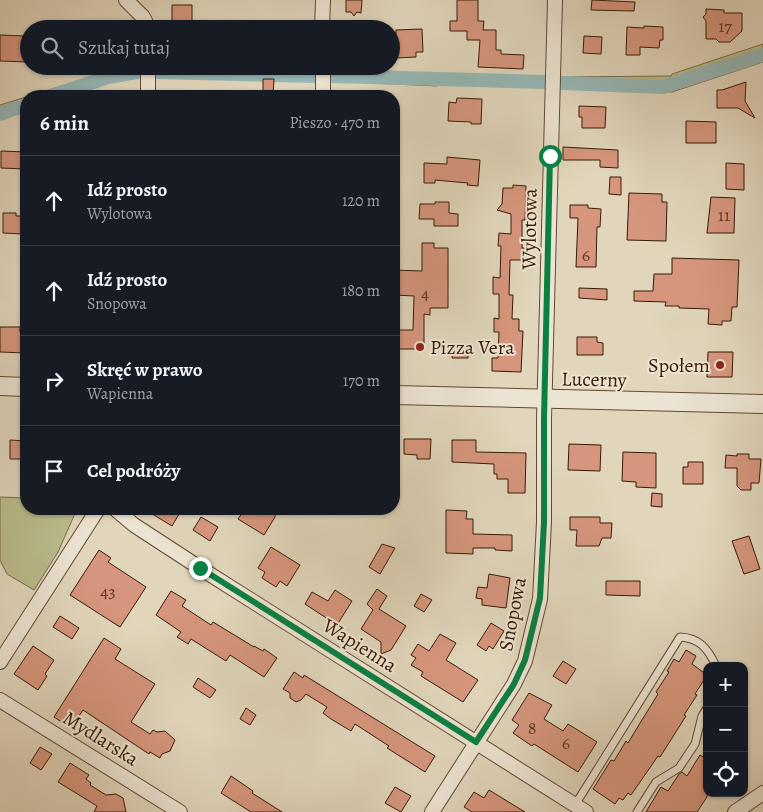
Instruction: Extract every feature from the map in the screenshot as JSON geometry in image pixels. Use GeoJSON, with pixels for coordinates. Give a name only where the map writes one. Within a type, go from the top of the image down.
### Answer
{"type":"FeatureCollection","features":[{"type":"Feature","properties":{"kind":"street"},"geometry":{"type":"LineString","coordinates":[[126,0],[144,20]]}},
{"type":"Feature","properties":{"kind":"street"},"geometry":{"type":"LineString","coordinates":[[322,20],[323,0]]}},
{"type":"Feature","properties":{"kind":"street","name":"Wylotowa"},"geometry":{"type":"LineString","coordinates":[[545,399],[555,0]]}},
{"type":"Feature","properties":{"kind":"street"},"geometry":{"type":"LineString","coordinates":[[148,75],[148,90]]}},
{"type":"Feature","properties":{"kind":"street"},"geometry":{"type":"LineString","coordinates":[[323,75],[323,90]]}},
{"type":"Feature","properties":{"kind":"street"},"geometry":{"type":"LineString","coordinates":[[0,386],[20,387]]}},
{"type":"Feature","properties":{"kind":"street","name":"Lucerny"},"geometry":{"type":"LineString","coordinates":[[400,395],[763,404]]}},
{"type":"Feature","properties":{"kind":"street","name":"Snopowa"},"geometry":{"type":"LineString","coordinates":[[432,812],[514,684],[525,660],[540,598],[544,522],[545,399]]}},
{"type":"Feature","properties":{"kind":"street"},"geometry":{"type":"LineString","coordinates":[[0,662],[94,515]]}},
{"type":"Feature","properties":{"kind":"street","name":"Wapienna"},"geometry":{"type":"LineString","coordinates":[[122,515],[175,552],[580,808]]}},
{"type":"Feature","properties":{"kind":"street","name":"Mydlarska"},"geometry":{"type":"LineString","coordinates":[[0,700],[180,812]]}},
{"type":"Feature","properties":{"kind":"street"},"geometry":{"type":"LineString","coordinates":[[735,812],[763,793]]}},
{"type":"Feature","properties":{"kind":"lane"},"geometry":{"type":"LineString","coordinates":[[580,808],[680,637],[691,637],[700,642],[710,653],[714,662]]}},
{"type":"Feature","properties":{"kind":"lane"},"geometry":{"type":"LineString","coordinates":[[637,812],[656,782],[679,768],[695,744],[703,714]]}},
{"type":"Feature","properties":{"kind":"green space"},"geometry":{"type":"Polygon","coordinates":[[[763,44],[763,62],[672,92],[560,88],[561,77],[671,76],[672,74],[763,44]]]}},
{"type":"Feature","properties":{"kind":"green space"},"geometry":{"type":"Polygon","coordinates":[[[400,73],[547,78],[546,85],[438,83],[437,86],[330,81],[331,75],[400,75],[400,73]]]}},
{"type":"Feature","properties":{"kind":"green space"},"geometry":{"type":"Polygon","coordinates":[[[97,75],[142,75],[109,81],[83,90],[48,90],[97,75]]]}},
{"type":"Feature","properties":{"kind":"green space"},"geometry":{"type":"Polygon","coordinates":[[[157,75],[313,75],[313,80],[157,78],[157,75]]]}},
{"type":"Feature","properties":{"kind":"green space"},"geometry":{"type":"Polygon","coordinates":[[[20,99],[20,113],[0,120],[0,105],[20,99]]]}},
{"type":"Feature","properties":{"kind":"green space"},"geometry":{"type":"Polygon","coordinates":[[[0,497],[20,498],[20,515],[74,515],[58,552],[34,590],[7,574],[0,560],[0,497]]]}},
{"type":"Feature","properties":{"kind":"building"},"geometry":{"type":"Polygon","coordinates":[[[346,0],[362,0],[361,13],[357,12],[354,16],[351,12],[346,12],[346,0]]]}},
{"type":"Feature","properties":{"kind":"building"},"geometry":{"type":"Polygon","coordinates":[[[457,0],[478,0],[478,21],[484,21],[483,30],[496,30],[496,50],[501,50],[501,54],[524,55],[523,69],[478,67],[480,40],[467,40],[467,31],[450,31],[450,21],[457,21],[457,0]]]}},
{"type":"Feature","properties":{"kind":"building"},"geometry":{"type":"Polygon","coordinates":[[[592,0],[635,2],[634,11],[591,10],[592,0]]]}},
{"type":"Feature","properties":{"kind":"building"},"geometry":{"type":"Polygon","coordinates":[[[172,5],[192,5],[192,20],[172,20],[172,5]]]}},
{"type":"Feature","properties":{"kind":"building"},"geometry":{"type":"Polygon","coordinates":[[[706,9],[724,10],[724,13],[742,13],[742,31],[730,42],[706,39],[706,21],[703,17],[706,14],[706,9]]]}},
{"type":"Feature","properties":{"kind":"building"},"geometry":{"type":"Polygon","coordinates":[[[644,26],[663,27],[663,40],[660,40],[659,48],[640,47],[640,55],[626,55],[627,27],[644,28],[644,26]]]}},
{"type":"Feature","properties":{"kind":"building"},"geometry":{"type":"Polygon","coordinates":[[[422,29],[423,52],[416,52],[416,57],[400,58],[400,30],[422,29]]]}},
{"type":"Feature","properties":{"kind":"building"},"geometry":{"type":"Polygon","coordinates":[[[0,35],[20,36],[20,62],[0,61],[0,35]]]}},
{"type":"Feature","properties":{"kind":"building"},"geometry":{"type":"Polygon","coordinates":[[[584,36],[602,37],[601,54],[583,53],[584,36]]]}},
{"type":"Feature","properties":{"kind":"building"},"geometry":{"type":"Polygon","coordinates":[[[263,79],[274,79],[273,90],[263,90],[263,79]]]}},
{"type":"Feature","properties":{"kind":"building"},"geometry":{"type":"Polygon","coordinates":[[[746,82],[745,101],[755,118],[738,108],[717,108],[717,90],[746,82]]]}},
{"type":"Feature","properties":{"kind":"building"},"geometry":{"type":"Polygon","coordinates":[[[457,98],[482,99],[481,124],[448,121],[449,102],[456,103],[457,98]]]}},
{"type":"Feature","properties":{"kind":"building"},"geometry":{"type":"Polygon","coordinates":[[[579,106],[606,107],[605,128],[582,128],[579,106]]]}},
{"type":"Feature","properties":{"kind":"building"},"geometry":{"type":"Polygon","coordinates":[[[686,121],[716,122],[716,143],[686,143],[686,121]]]}},
{"type":"Feature","properties":{"kind":"building"},"geometry":{"type":"Polygon","coordinates":[[[563,147],[618,150],[618,168],[600,167],[600,160],[563,160],[563,147]]]}},
{"type":"Feature","properties":{"kind":"building"},"geometry":{"type":"Polygon","coordinates":[[[1,151],[20,152],[20,169],[1,168],[1,151]]]}},
{"type":"Feature","properties":{"kind":"building"},"geometry":{"type":"Polygon","coordinates":[[[447,157],[480,160],[478,186],[467,185],[468,183],[435,180],[435,183],[424,183],[424,163],[447,164],[447,157]]]}},
{"type":"Feature","properties":{"kind":"building"},"geometry":{"type":"Polygon","coordinates":[[[726,163],[744,164],[744,190],[726,189],[726,163]]]}},
{"type":"Feature","properties":{"kind":"building"},"geometry":{"type":"Polygon","coordinates":[[[610,177],[621,177],[621,195],[609,194],[610,177]]]}},
{"type":"Feature","properties":{"kind":"building"},"geometry":{"type":"Polygon","coordinates":[[[513,185],[526,186],[525,220],[522,220],[524,260],[510,260],[509,295],[513,295],[512,319],[519,319],[519,331],[523,331],[521,372],[492,371],[492,358],[498,358],[499,332],[494,332],[494,318],[499,319],[499,294],[493,294],[493,277],[500,278],[501,246],[498,246],[499,233],[511,234],[511,214],[497,210],[502,204],[503,188],[513,188],[513,185]]]}},
{"type":"Feature","properties":{"kind":"building"},"geometry":{"type":"Polygon","coordinates":[[[629,193],[662,194],[662,202],[667,202],[666,241],[627,240],[629,193]]]}},
{"type":"Feature","properties":{"kind":"building"},"geometry":{"type":"Polygon","coordinates":[[[711,197],[735,198],[734,233],[707,233],[711,197]]]}},
{"type":"Feature","properties":{"kind":"building"},"geometry":{"type":"Polygon","coordinates":[[[435,202],[449,202],[449,213],[458,214],[458,226],[434,226],[434,219],[419,219],[420,204],[435,204],[435,202]]]}},
{"type":"Feature","properties":{"kind":"building"},"geometry":{"type":"Polygon","coordinates":[[[570,205],[588,205],[588,208],[601,209],[600,227],[597,227],[596,267],[576,267],[578,218],[570,218],[570,205]]]}},
{"type":"Feature","properties":{"kind":"building"},"geometry":{"type":"Polygon","coordinates":[[[3,213],[16,213],[16,216],[20,216],[20,234],[3,233],[3,213]]]}},
{"type":"Feature","properties":{"kind":"building"},"geometry":{"type":"Polygon","coordinates":[[[422,243],[434,243],[434,248],[448,248],[448,308],[430,308],[430,315],[424,314],[424,349],[400,349],[400,330],[413,330],[414,296],[400,295],[400,270],[422,271],[422,243]]]}},
{"type":"Feature","properties":{"kind":"building"},"geometry":{"type":"Polygon","coordinates":[[[672,258],[739,260],[737,307],[732,307],[731,321],[722,321],[722,325],[708,324],[709,309],[665,306],[666,302],[634,301],[634,291],[653,291],[654,274],[672,274],[672,258]]]}},
{"type":"Feature","properties":{"kind":"building"},"geometry":{"type":"Polygon","coordinates":[[[579,288],[607,289],[607,300],[579,298],[579,288]]]}},
{"type":"Feature","properties":{"kind":"building"},"geometry":{"type":"Polygon","coordinates":[[[0,327],[20,327],[20,353],[0,352],[0,327]]]}},
{"type":"Feature","properties":{"kind":"building"},"geometry":{"type":"Polygon","coordinates":[[[577,337],[597,337],[597,342],[603,343],[603,355],[577,355],[577,337]]]}},
{"type":"Feature","properties":{"kind":"building"},"geometry":{"type":"Polygon","coordinates":[[[452,346],[468,346],[468,358],[452,358],[452,346]]]}},
{"type":"Feature","properties":{"kind":"building","name":"Społem"},"geometry":{"type":"Polygon","coordinates":[[[708,352],[733,352],[732,377],[707,377],[708,352]]]}},
{"type":"Feature","properties":{"kind":"building"},"geometry":{"type":"Polygon","coordinates":[[[404,439],[431,439],[430,459],[417,459],[417,455],[404,454],[404,439]]]}},
{"type":"Feature","properties":{"kind":"building"},"geometry":{"type":"Polygon","coordinates":[[[10,440],[20,441],[20,459],[10,459],[10,440]]]}},
{"type":"Feature","properties":{"kind":"building"},"geometry":{"type":"Polygon","coordinates":[[[452,440],[476,440],[476,452],[526,453],[525,493],[508,493],[508,479],[497,479],[497,474],[494,474],[494,464],[452,462],[452,440]]]}},
{"type":"Feature","properties":{"kind":"building"},"geometry":{"type":"Polygon","coordinates":[[[569,444],[601,445],[600,471],[568,470],[569,444]]]}},
{"type":"Feature","properties":{"kind":"building"},"geometry":{"type":"Polygon","coordinates":[[[623,452],[656,453],[656,488],[636,487],[636,482],[622,481],[623,452]]]}},
{"type":"Feature","properties":{"kind":"building"},"geometry":{"type":"Polygon","coordinates":[[[737,454],[749,454],[749,459],[761,459],[759,483],[751,483],[751,490],[741,490],[737,486],[737,468],[725,468],[726,455],[737,456],[737,454]]]}},
{"type":"Feature","properties":{"kind":"building"},"geometry":{"type":"Polygon","coordinates":[[[688,462],[703,462],[703,484],[683,484],[683,467],[688,467],[688,462]]]}},
{"type":"Feature","properties":{"kind":"building"},"geometry":{"type":"Polygon","coordinates":[[[652,493],[662,494],[662,507],[651,506],[652,493]]]}},
{"type":"Feature","properties":{"kind":"building"},"geometry":{"type":"Polygon","coordinates":[[[446,510],[467,511],[466,519],[473,519],[473,534],[512,535],[512,551],[495,550],[495,548],[473,548],[473,554],[446,553],[446,510]]]}},
{"type":"Feature","properties":{"kind":"building"},"geometry":{"type":"Polygon","coordinates":[[[154,515],[178,515],[172,526],[154,515]]]}},
{"type":"Feature","properties":{"kind":"building"},"geometry":{"type":"Polygon","coordinates":[[[241,515],[275,515],[264,535],[238,519],[241,515]]]}},
{"type":"Feature","properties":{"kind":"building"},"geometry":{"type":"Polygon","coordinates":[[[201,517],[218,527],[210,541],[193,530],[201,517]]]}},
{"type":"Feature","properties":{"kind":"building"},"geometry":{"type":"Polygon","coordinates":[[[570,517],[600,517],[600,523],[612,523],[611,538],[602,538],[599,546],[576,546],[577,530],[570,530],[570,517]]]}},
{"type":"Feature","properties":{"kind":"building"},"geometry":{"type":"Polygon","coordinates":[[[749,536],[760,569],[744,574],[732,541],[749,536]]]}},
{"type":"Feature","properties":{"kind":"building"},"geometry":{"type":"Polygon","coordinates":[[[382,544],[395,548],[380,574],[369,567],[382,544]]]}},
{"type":"Feature","properties":{"kind":"building"},"geometry":{"type":"Polygon","coordinates":[[[271,547],[300,565],[287,586],[280,581],[276,587],[262,578],[265,572],[258,568],[271,547]]]}},
{"type":"Feature","properties":{"kind":"building"},"geometry":{"type":"Polygon","coordinates":[[[99,550],[111,558],[108,562],[146,587],[120,627],[70,595],[99,550]]]}},
{"type":"Feature","properties":{"kind":"building"},"geometry":{"type":"Polygon","coordinates":[[[489,574],[510,578],[506,608],[482,605],[482,599],[476,598],[478,587],[487,588],[489,574]]]}},
{"type":"Feature","properties":{"kind":"building"},"geometry":{"type":"Polygon","coordinates":[[[606,581],[640,581],[640,596],[606,595],[606,581]]]}},
{"type":"Feature","properties":{"kind":"building"},"geometry":{"type":"Polygon","coordinates":[[[377,589],[387,596],[379,609],[406,626],[391,650],[381,654],[381,642],[361,629],[373,610],[367,604],[377,589]]]}},
{"type":"Feature","properties":{"kind":"building"},"geometry":{"type":"Polygon","coordinates":[[[335,590],[352,601],[337,625],[305,604],[312,592],[328,601],[335,590]]]}},
{"type":"Feature","properties":{"kind":"building"},"geometry":{"type":"Polygon","coordinates":[[[171,591],[186,600],[182,606],[211,625],[213,622],[254,647],[263,651],[264,649],[277,658],[264,677],[230,655],[226,661],[191,639],[188,644],[177,637],[181,632],[156,615],[171,591]]]}},
{"type":"Feature","properties":{"kind":"building"},"geometry":{"type":"Polygon","coordinates":[[[421,594],[432,600],[424,612],[414,606],[421,594]]]}},
{"type":"Feature","properties":{"kind":"building"},"geometry":{"type":"Polygon","coordinates":[[[60,616],[79,628],[72,639],[53,627],[60,616]]]}},
{"type":"Feature","properties":{"kind":"building"},"geometry":{"type":"Polygon","coordinates":[[[491,623],[504,631],[493,649],[489,646],[486,651],[477,645],[491,623]]]}},
{"type":"Feature","properties":{"kind":"building"},"geometry":{"type":"Polygon","coordinates":[[[440,634],[456,643],[446,660],[478,680],[463,702],[421,676],[423,672],[411,665],[416,658],[411,655],[418,644],[429,651],[440,634]]]}},
{"type":"Feature","properties":{"kind":"building"},"geometry":{"type":"Polygon","coordinates":[[[104,638],[121,649],[115,659],[155,684],[131,722],[150,734],[153,730],[157,732],[165,731],[175,740],[170,751],[162,754],[160,758],[150,752],[149,754],[83,710],[71,728],[54,717],[104,638]]]}},
{"type":"Feature","properties":{"kind":"building"},"geometry":{"type":"Polygon","coordinates":[[[33,646],[54,660],[38,690],[14,674],[33,646]]]}},
{"type":"Feature","properties":{"kind":"building"},"geometry":{"type":"Polygon","coordinates":[[[686,650],[696,656],[692,664],[703,672],[703,681],[695,694],[697,695],[660,757],[658,756],[631,795],[628,793],[623,800],[619,798],[615,804],[593,789],[611,760],[614,761],[626,741],[628,743],[658,694],[656,692],[669,672],[667,671],[674,659],[679,662],[686,650]]]}},
{"type":"Feature","properties":{"kind":"building"},"geometry":{"type":"Polygon","coordinates":[[[563,661],[576,669],[566,684],[553,676],[563,661]]]}},
{"type":"Feature","properties":{"kind":"building"},"geometry":{"type":"Polygon","coordinates":[[[294,672],[303,678],[304,675],[435,756],[425,772],[387,748],[389,746],[355,724],[351,731],[331,719],[323,713],[327,707],[306,694],[301,700],[296,702],[290,698],[290,693],[283,689],[294,672]]]}},
{"type":"Feature","properties":{"kind":"building"},"geometry":{"type":"Polygon","coordinates":[[[198,678],[216,690],[210,698],[193,687],[198,678]]]}},
{"type":"Feature","properties":{"kind":"building"},"geometry":{"type":"Polygon","coordinates":[[[529,693],[552,705],[544,719],[563,731],[568,724],[597,742],[578,772],[513,733],[519,725],[512,720],[529,693]]]}},
{"type":"Feature","properties":{"kind":"building"},"geometry":{"type":"Polygon","coordinates":[[[246,708],[256,715],[250,725],[240,719],[246,708]]]}},
{"type":"Feature","properties":{"kind":"building"},"geometry":{"type":"Polygon","coordinates":[[[40,747],[52,754],[41,770],[30,763],[40,747]]]}},
{"type":"Feature","properties":{"kind":"building"},"geometry":{"type":"Polygon","coordinates":[[[700,755],[703,757],[703,797],[707,797],[697,812],[646,812],[661,787],[668,791],[679,774],[682,772],[687,776],[700,755]]]}},
{"type":"Feature","properties":{"kind":"building"},"geometry":{"type":"Polygon","coordinates":[[[70,763],[89,775],[86,779],[91,783],[90,785],[106,795],[116,794],[123,798],[126,812],[94,812],[97,806],[58,782],[70,763]]]}},
{"type":"Feature","properties":{"kind":"building"},"geometry":{"type":"Polygon","coordinates":[[[231,776],[253,791],[252,793],[282,812],[251,812],[221,793],[231,776]]]}},
{"type":"Feature","properties":{"kind":"building"},"geometry":{"type":"Polygon","coordinates":[[[395,787],[411,796],[401,812],[385,803],[395,787]]]}},
{"type":"Feature","properties":{"kind":"building"},"geometry":{"type":"Polygon","coordinates":[[[489,790],[525,812],[472,812],[464,807],[474,792],[484,798],[489,790]]]}},
{"type":"Feature","properties":{"kind":"waterway"},"geometry":{"type":"LineString","coordinates":[[563,83],[663,87],[763,55]]}},
{"type":"Feature","properties":{"kind":"waterway"},"geometry":{"type":"LineString","coordinates":[[69,90],[120,75]]}},
{"type":"Feature","properties":{"kind":"waterway"},"geometry":{"type":"LineString","coordinates":[[276,75],[315,76]]}},
{"type":"Feature","properties":{"kind":"waterway"},"geometry":{"type":"LineString","coordinates":[[331,76],[545,82]]}},
{"type":"Feature","properties":{"kind":"waterway"},"geometry":{"type":"LineString","coordinates":[[0,114],[20,107]]}},
{"type":"Feature","properties":{"kind":"place","name":"Pizza Vera"},"geometry":{"type":"Point","coordinates":[420,347]}},
{"type":"Feature","properties":{"kind":"place","name":"Społem"},"geometry":{"type":"Point","coordinates":[720,365]}},
{"type":"Feature","properties":{"kind":"route"},"geometry":{"type":"LineString","coordinates":[[200,568],[476,742],[514,684],[525,660],[540,598],[544,522],[544,419],[550,156]]}}]}
